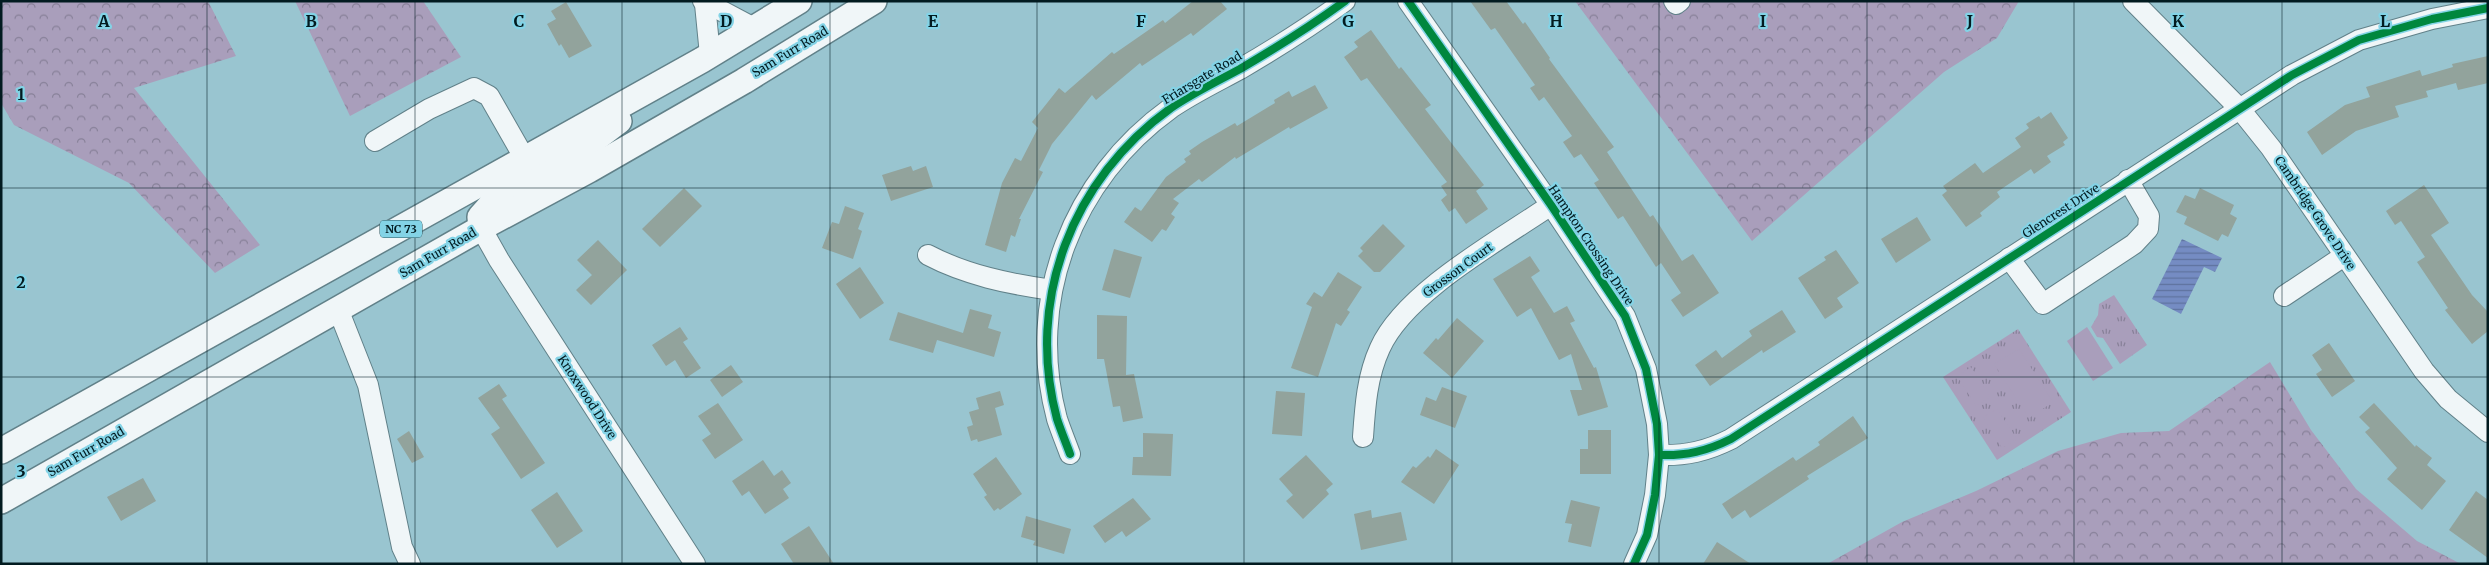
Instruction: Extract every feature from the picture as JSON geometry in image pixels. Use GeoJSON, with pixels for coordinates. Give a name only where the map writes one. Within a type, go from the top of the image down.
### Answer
{"type":"FeatureCollection","features":[{"type":"Feature","properties":{"kind":"main road","name":"NC 73"},"geometry":{"type":"LineString","coordinates":[[1,451],[706,57],[798,1]]}},
{"type":"Feature","properties":{"kind":"main road","name":"Sam Furr Road"},"geometry":{"type":"LineString","coordinates":[[1,501],[481,228],[589,170],[718,96],[874,1]]}},
{"type":"Feature","properties":{"kind":"main road"},"geometry":{"type":"LineString","coordinates":[[481,228],[480,216],[496,199],[582,149],[706,57]]}},
{"type":"Feature","properties":{"kind":"street","name":"Friarsgate Road"},"geometry":{"type":"LineString","coordinates":[[1070,454],[1057,419],[1052,390],[1048,337],[1052,290],[1060,257],[1081,208],[1092,189],[1128,144],[1171,108],[1278,47],[1345,1]]}},
{"type":"Feature","properties":{"kind":"street","name":"Hampton Crossing Drive"},"geometry":{"type":"LineString","coordinates":[[1408,1],[1626,316],[1646,369],[1657,424],[1659,455],[1655,495],[1647,535],[1634,564]]}},
{"type":"Feature","properties":{"kind":"street"},"geometry":{"type":"LineString","coordinates":[[1674,1],[1676,4],[1680,1]]}},
{"type":"Feature","properties":{"kind":"street","name":"Cambridge Grove Drive"},"geometry":{"type":"LineString","coordinates":[[2133,1],[2239,108],[2271,148],[2424,371],[2448,399],[2488,432]]}},
{"type":"Feature","properties":{"kind":"street"},"geometry":{"type":"LineString","coordinates":[[706,57],[704,3],[754,28]]}},
{"type":"Feature","properties":{"kind":"street","name":"Glencrest Drive"},"geometry":{"type":"LineString","coordinates":[[1659,455],[1679,456],[1700,452],[1732,439],[2292,75],[2360,40],[2432,19],[2488,8]]}},
{"type":"Feature","properties":{"kind":"street"},"geometry":{"type":"LineString","coordinates":[[375,141],[429,109],[474,88],[489,96],[525,159]]}},
{"type":"Feature","properties":{"kind":"street"},"geometry":{"type":"LineString","coordinates":[[2009,258],[2043,304],[2134,244],[2148,230],[2149,216],[2128,180]]}},
{"type":"Feature","properties":{"kind":"street","name":"Grosson Court"},"geometry":{"type":"LineString","coordinates":[[1363,437],[1366,395],[1380,347],[1405,312],[1432,286],[1551,205]]}},
{"type":"Feature","properties":{"kind":"street","name":"Knoxwood Drive"},"geometry":{"type":"LineString","coordinates":[[481,228],[504,268],[695,564]]}},
{"type":"Feature","properties":{"kind":"street"},"geometry":{"type":"LineString","coordinates":[[928,255],[943,263],[997,281],[1052,290]]}},
{"type":"Feature","properties":{"kind":"street"},"geometry":{"type":"LineString","coordinates":[[2284,296],[2344,256]]}},
{"type":"Feature","properties":{"kind":"street"},"geometry":{"type":"LineString","coordinates":[[338,310],[368,385],[400,538],[410,564]]}},
{"type":"Feature","properties":{"kind":"green space"},"geometry":{"type":"Polygon","coordinates":[[[1,1],[208,1],[236,56],[134,88],[260,245],[215,273],[129,183],[14,125],[1,103],[1,1]]]}},
{"type":"Feature","properties":{"kind":"green space"},"geometry":{"type":"Polygon","coordinates":[[[295,1],[423,1],[461,57],[350,116],[295,1]]]}},
{"type":"Feature","properties":{"kind":"green space"},"geometry":{"type":"Polygon","coordinates":[[[1575,1],[2019,1],[1997,38],[1944,72],[1752,241],[1575,1]]]}},
{"type":"Feature","properties":{"kind":"green space"},"geometry":{"type":"Polygon","coordinates":[[[2114,295],[2147,345],[2120,364],[2103,338],[2097,337],[2091,327],[2098,315],[2099,304],[2114,295]]]}},
{"type":"Feature","properties":{"kind":"green space"},"geometry":{"type":"Polygon","coordinates":[[[2087,327],[2113,368],[2093,381],[2067,341],[2087,327]]]}},
{"type":"Feature","properties":{"kind":"green space"},"geometry":{"type":"Polygon","coordinates":[[[2018,329],[2071,412],[1997,460],[1943,377],[2018,329]]]}},
{"type":"Feature","properties":{"kind":"green space"},"geometry":{"type":"Polygon","coordinates":[[[2019,349],[2053,402],[2029,418],[1994,364],[2019,349]]]}},
{"type":"Feature","properties":{"kind":"green space"},"geometry":{"type":"Polygon","coordinates":[[[2270,362],[2311,430],[2356,489],[2417,541],[2461,564],[1827,564],[1902,522],[1976,491],[2058,451],[2121,433],[2169,431],[2270,362]]]}},
{"type":"Feature","properties":{"kind":"green space"},"geometry":{"type":"Polygon","coordinates":[[[1971,367],[1990,397],[1976,406],[1957,376],[1971,367]]]}},
{"type":"Feature","properties":{"kind":"green space"},"geometry":{"type":"Polygon","coordinates":[[[1997,409],[2017,439],[2002,448],[1983,417],[1997,409]]]}},
{"type":"Feature","properties":{"kind":"water"},"geometry":{"type":"Polygon","coordinates":[[[2182,239],[2222,258],[2215,272],[2204,267],[2181,314],[2152,299],[2182,239]]]}},
{"type":"Feature","properties":{"kind":"building"},"geometry":{"type":"Polygon","coordinates":[[[1193,1],[1220,1],[1227,9],[1193,36],[1191,33],[1142,66],[1140,63],[1096,100],[1092,95],[1052,144],[1039,170],[1043,172],[1019,219],[1021,219],[1015,237],[1011,235],[1006,252],[985,245],[1002,183],[1015,158],[1021,161],[1038,128],[1032,122],[1059,88],[1065,93],[1112,52],[1114,54],[1163,20],[1165,23],[1193,1]]]}},
{"type":"Feature","properties":{"kind":"building"},"geometry":{"type":"Polygon","coordinates":[[[1470,1],[1506,1],[1523,24],[1525,22],[1549,59],[1614,147],[1607,152],[1650,217],[1653,215],[1682,261],[1693,254],[1719,293],[1683,317],[1671,300],[1681,293],[1661,263],[1656,267],[1623,216],[1618,219],[1594,183],[1599,180],[1581,154],[1574,158],[1563,142],[1572,136],[1544,97],[1539,101],[1530,88],[1535,85],[1495,28],[1491,30],[1470,1]]]}},
{"type":"Feature","properties":{"kind":"building"},"geometry":{"type":"Polygon","coordinates":[[[566,2],[592,46],[569,58],[561,44],[559,46],[547,24],[556,19],[551,11],[566,2]]]}},
{"type":"Feature","properties":{"kind":"building"},"geometry":{"type":"Polygon","coordinates":[[[1371,30],[1399,69],[1401,67],[1431,105],[1425,109],[1484,185],[1476,191],[1488,209],[1466,224],[1455,208],[1449,212],[1441,200],[1447,195],[1441,186],[1447,182],[1367,78],[1361,81],[1344,57],[1358,47],[1354,42],[1371,30]]]}},
{"type":"Feature","properties":{"kind":"building"},"geometry":{"type":"Polygon","coordinates":[[[2488,56],[2488,83],[2458,90],[2456,83],[2426,91],[2428,97],[2395,106],[2399,117],[2356,131],[2322,155],[2307,132],[2345,105],[2370,97],[2366,87],[2420,70],[2422,76],[2453,67],[2452,64],[2488,56]]]}},
{"type":"Feature","properties":{"kind":"building"},"geometry":{"type":"Polygon","coordinates":[[[1315,85],[1328,108],[1290,129],[1289,127],[1236,159],[1235,157],[1202,182],[1199,179],[1173,199],[1179,203],[1171,214],[1175,217],[1166,231],[1162,229],[1152,242],[1124,222],[1135,207],[1141,211],[1166,177],[1186,162],[1184,159],[1191,154],[1189,151],[1235,123],[1237,126],[1275,103],[1274,100],[1289,91],[1292,97],[1315,85]]]}},
{"type":"Feature","properties":{"kind":"building"},"geometry":{"type":"Polygon","coordinates":[[[2051,112],[2068,138],[2063,142],[2065,145],[2047,156],[2051,162],[2034,174],[2031,169],[1997,192],[2000,197],[1980,213],[1982,216],[1966,227],[1942,195],[1947,191],[1943,186],[1975,163],[1983,173],[2021,147],[2015,138],[2029,128],[2026,124],[2039,116],[2041,119],[2051,112]]]}},
{"type":"Feature","properties":{"kind":"building"},"geometry":{"type":"Polygon","coordinates":[[[911,166],[913,171],[926,166],[933,187],[891,201],[882,175],[911,166]]]}},
{"type":"Feature","properties":{"kind":"building"},"geometry":{"type":"Polygon","coordinates":[[[2424,185],[2449,223],[2431,235],[2472,295],[2488,312],[2488,331],[2472,344],[2445,310],[2448,308],[2417,262],[2425,257],[2401,221],[2395,225],[2386,211],[2424,185]]]}},
{"type":"Feature","properties":{"kind":"building"},"geometry":{"type":"Polygon","coordinates":[[[684,188],[702,206],[660,247],[642,229],[684,188]]]}},
{"type":"Feature","properties":{"kind":"building"},"geometry":{"type":"Polygon","coordinates":[[[2200,188],[2234,205],[2230,214],[2237,218],[2228,237],[2222,234],[2218,241],[2184,224],[2187,217],[2176,212],[2185,195],[2195,199],[2200,188]]]}},
{"type":"Feature","properties":{"kind":"building"},"geometry":{"type":"Polygon","coordinates":[[[845,206],[864,213],[858,229],[862,231],[853,259],[822,248],[832,222],[839,224],[845,206]]]}},
{"type":"Feature","properties":{"kind":"building"},"geometry":{"type":"Polygon","coordinates":[[[1917,217],[1931,240],[1896,263],[1881,239],[1917,217]]]}},
{"type":"Feature","properties":{"kind":"building"},"geometry":{"type":"Polygon","coordinates":[[[1383,224],[1405,246],[1380,272],[1374,272],[1358,256],[1363,251],[1360,248],[1383,224]]]}},
{"type":"Feature","properties":{"kind":"building"},"geometry":{"type":"Polygon","coordinates":[[[598,240],[627,270],[591,305],[576,290],[592,275],[577,260],[598,240]]]}},
{"type":"Feature","properties":{"kind":"building"},"geometry":{"type":"Polygon","coordinates":[[[1114,249],[1142,257],[1130,298],[1102,290],[1114,249]]]}},
{"type":"Feature","properties":{"kind":"building"},"geometry":{"type":"Polygon","coordinates":[[[1836,250],[1859,283],[1837,298],[1843,307],[1825,319],[1798,278],[1826,260],[1824,257],[1836,250]]]}},
{"type":"Feature","properties":{"kind":"building"},"geometry":{"type":"Polygon","coordinates":[[[1530,256],[1540,271],[1531,277],[1554,313],[1567,306],[1575,321],[1570,323],[1594,368],[1596,367],[1608,407],[1578,416],[1570,390],[1582,390],[1571,354],[1559,360],[1531,308],[1517,317],[1493,279],[1530,256]]]}},
{"type":"Feature","properties":{"kind":"building"},"geometry":{"type":"Polygon","coordinates":[[[860,267],[884,303],[860,319],[836,284],[860,267]]]}},
{"type":"Feature","properties":{"kind":"building"},"geometry":{"type":"Polygon","coordinates":[[[1338,272],[1362,287],[1347,310],[1350,312],[1341,326],[1336,323],[1318,377],[1291,368],[1312,307],[1306,304],[1314,292],[1322,297],[1338,272]]]}},
{"type":"Feature","properties":{"kind":"building"},"geometry":{"type":"Polygon","coordinates":[[[970,309],[992,315],[988,328],[1001,332],[994,357],[937,340],[933,353],[889,340],[898,312],[963,333],[970,309]]]}},
{"type":"Feature","properties":{"kind":"building"},"geometry":{"type":"Polygon","coordinates":[[[1782,310],[1796,332],[1763,353],[1762,350],[1710,386],[1695,365],[1716,350],[1722,358],[1752,336],[1749,331],[1782,310]]]}},
{"type":"Feature","properties":{"kind":"building"},"geometry":{"type":"Polygon","coordinates":[[[1097,315],[1127,316],[1126,375],[1134,374],[1143,418],[1123,422],[1120,406],[1113,407],[1104,359],[1097,359],[1097,315]]]}},
{"type":"Feature","properties":{"kind":"building"},"geometry":{"type":"Polygon","coordinates":[[[1457,318],[1484,341],[1452,378],[1423,353],[1436,338],[1438,340],[1457,318]]]}},
{"type":"Feature","properties":{"kind":"building"},"geometry":{"type":"Polygon","coordinates":[[[680,327],[688,339],[683,342],[701,368],[686,378],[675,360],[666,366],[652,345],[680,327]]]}},
{"type":"Feature","properties":{"kind":"building"},"geometry":{"type":"Polygon","coordinates":[[[2329,343],[2355,381],[2332,397],[2316,374],[2322,370],[2312,355],[2329,343]]]}},
{"type":"Feature","properties":{"kind":"building"},"geometry":{"type":"Polygon","coordinates":[[[731,365],[743,382],[722,397],[710,380],[731,365]]]}},
{"type":"Feature","properties":{"kind":"building"},"geometry":{"type":"Polygon","coordinates":[[[499,384],[507,396],[502,399],[545,463],[521,479],[491,434],[500,428],[478,398],[499,384]]]}},
{"type":"Feature","properties":{"kind":"building"},"geometry":{"type":"Polygon","coordinates":[[[1442,387],[1467,396],[1455,428],[1420,415],[1426,397],[1436,401],[1442,387]]]}},
{"type":"Feature","properties":{"kind":"building"},"geometry":{"type":"Polygon","coordinates":[[[1000,391],[1004,405],[995,408],[1002,435],[978,442],[977,439],[971,441],[967,427],[973,425],[969,412],[979,409],[976,398],[1000,391]]]}},
{"type":"Feature","properties":{"kind":"building"},"geometry":{"type":"Polygon","coordinates":[[[1276,391],[1305,393],[1302,436],[1272,434],[1276,391]]]}},
{"type":"Feature","properties":{"kind":"building"},"geometry":{"type":"Polygon","coordinates":[[[718,403],[743,440],[715,459],[702,440],[711,434],[698,416],[718,403]]]}},
{"type":"Feature","properties":{"kind":"building"},"geometry":{"type":"Polygon","coordinates":[[[2374,403],[2415,447],[2416,445],[2432,458],[2427,465],[2446,481],[2422,510],[2387,479],[2397,468],[2365,432],[2370,428],[2359,417],[2374,403]]]}},
{"type":"Feature","properties":{"kind":"building"},"geometry":{"type":"Polygon","coordinates":[[[1853,416],[1868,438],[1807,476],[1809,479],[1750,518],[1745,510],[1732,519],[1722,504],[1793,457],[1796,461],[1820,445],[1818,442],[1853,416]]]}},
{"type":"Feature","properties":{"kind":"building"},"geometry":{"type":"Polygon","coordinates":[[[1588,430],[1611,430],[1611,474],[1580,474],[1580,449],[1588,449],[1588,430]]]}},
{"type":"Feature","properties":{"kind":"building"},"geometry":{"type":"Polygon","coordinates":[[[409,431],[424,457],[412,463],[397,439],[409,431]]]}},
{"type":"Feature","properties":{"kind":"building"},"geometry":{"type":"Polygon","coordinates":[[[1143,433],[1173,434],[1171,476],[1132,475],[1133,457],[1143,457],[1143,433]]]}},
{"type":"Feature","properties":{"kind":"building"},"geometry":{"type":"Polygon","coordinates":[[[1436,449],[1459,465],[1434,504],[1401,482],[1413,466],[1416,468],[1428,456],[1430,458],[1436,449]]]}},
{"type":"Feature","properties":{"kind":"building"},"geometry":{"type":"Polygon","coordinates":[[[1306,455],[1333,484],[1326,490],[1329,494],[1303,519],[1286,501],[1293,495],[1279,479],[1306,455]]]}},
{"type":"Feature","properties":{"kind":"building"},"geometry":{"type":"Polygon","coordinates":[[[996,457],[1022,494],[1000,510],[998,508],[994,511],[984,497],[987,495],[973,474],[996,457]]]}},
{"type":"Feature","properties":{"kind":"building"},"geometry":{"type":"Polygon","coordinates":[[[763,460],[774,476],[782,470],[791,483],[783,489],[789,498],[765,514],[749,491],[742,496],[732,481],[763,460]]]}},
{"type":"Feature","properties":{"kind":"building"},"geometry":{"type":"Polygon","coordinates":[[[143,478],[156,501],[121,521],[107,497],[143,478]]]}},
{"type":"Feature","properties":{"kind":"building"},"geometry":{"type":"Polygon","coordinates":[[[2476,491],[2488,500],[2488,558],[2449,530],[2476,491]]]}},
{"type":"Feature","properties":{"kind":"building"},"geometry":{"type":"Polygon","coordinates":[[[557,492],[583,531],[557,548],[531,510],[557,492]]]}},
{"type":"Feature","properties":{"kind":"building"},"geometry":{"type":"Polygon","coordinates":[[[1133,498],[1151,519],[1126,537],[1122,531],[1105,543],[1093,526],[1133,498]]]}},
{"type":"Feature","properties":{"kind":"building"},"geometry":{"type":"Polygon","coordinates":[[[1571,500],[1600,507],[1591,547],[1568,542],[1572,524],[1565,523],[1571,500]]]}},
{"type":"Feature","properties":{"kind":"building"},"geometry":{"type":"Polygon","coordinates":[[[1371,510],[1372,518],[1401,512],[1407,540],[1361,550],[1354,514],[1371,510]]]}},
{"type":"Feature","properties":{"kind":"building"},"geometry":{"type":"Polygon","coordinates":[[[1026,516],[1071,529],[1064,554],[1033,545],[1035,541],[1021,537],[1026,516]]]}},
{"type":"Feature","properties":{"kind":"building"},"geometry":{"type":"Polygon","coordinates":[[[809,526],[834,564],[794,564],[781,544],[809,526]]]}},
{"type":"Feature","properties":{"kind":"building"},"geometry":{"type":"Polygon","coordinates":[[[1717,542],[1751,564],[1703,564],[1717,542]]]}},
{"type":"Feature","properties":{"kind":"cycle path"},"geometry":{"type":"LineString","coordinates":[[1070,454],[1057,419],[1049,374],[1047,330],[1053,287],[1065,246],[1083,206],[1107,170],[1136,137],[1171,108],[1267,53],[1345,1]]}},
{"type":"Feature","properties":{"kind":"cycle path"},"geometry":{"type":"LineString","coordinates":[[1408,1],[1551,205],[1625,316],[1646,369],[1657,424],[1659,455],[1655,495],[1647,535],[1634,564]]}},
{"type":"Feature","properties":{"kind":"cycle path"},"geometry":{"type":"LineString","coordinates":[[1659,455],[1678,455],[1696,452],[1731,439],[2292,75],[2359,40],[2432,19],[2488,8]]}}]}
